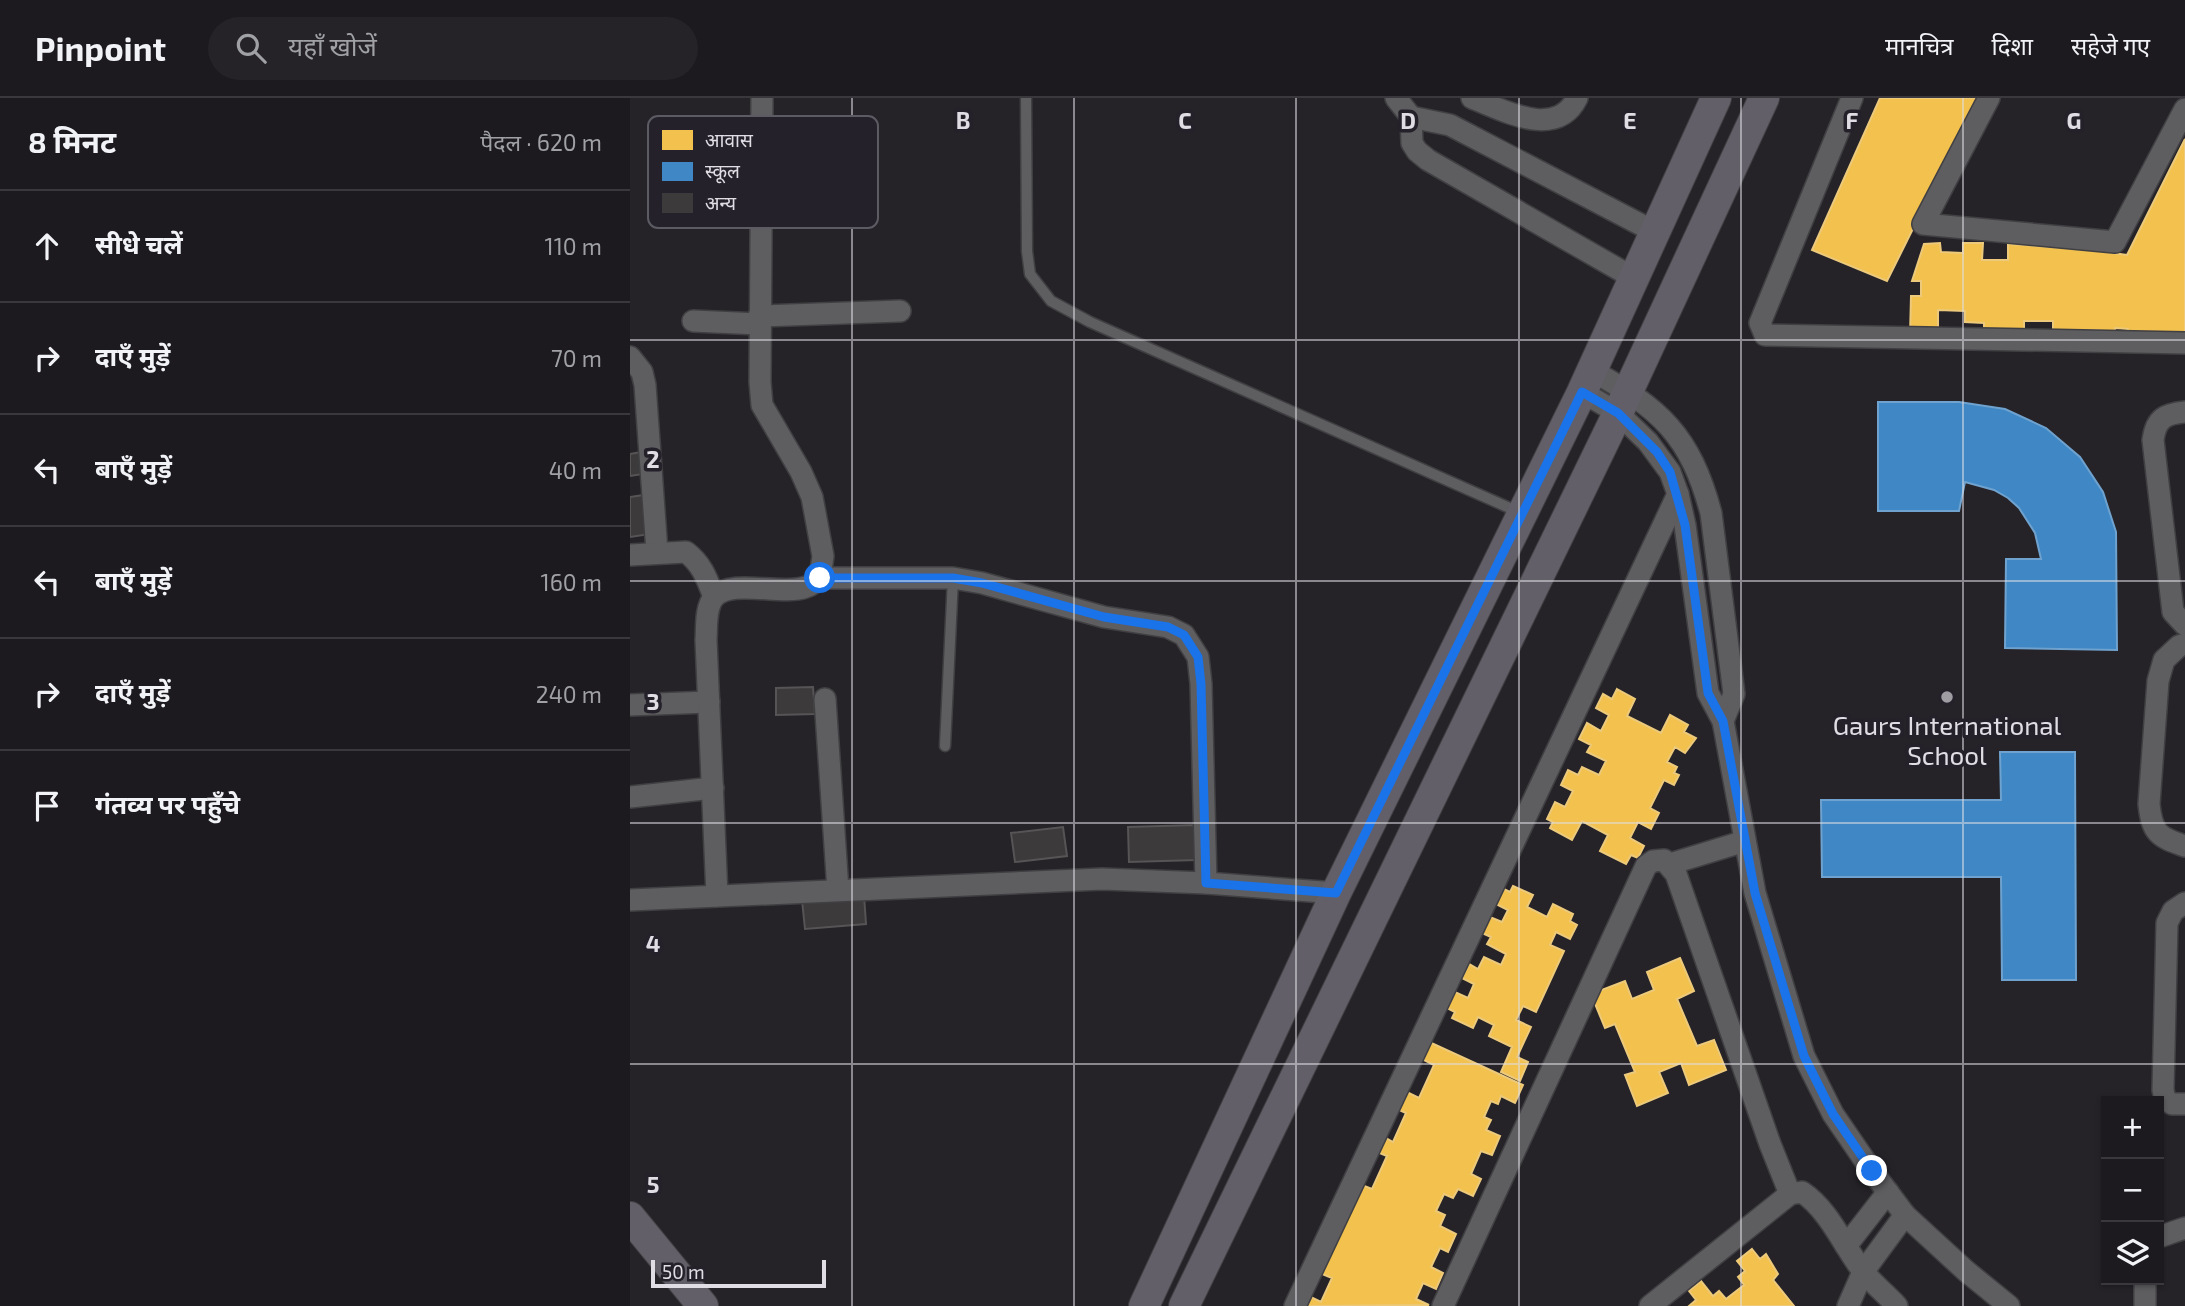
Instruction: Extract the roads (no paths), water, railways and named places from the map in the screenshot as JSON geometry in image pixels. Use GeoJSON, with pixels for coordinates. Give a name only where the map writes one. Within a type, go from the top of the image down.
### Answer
{"type":"FeatureCollection","features":[{"type":"Feature","properties":{"kind":"street"},"geometry":{"type":"LineString","coordinates":[[762,98],[762,116]]}},
{"type":"Feature","properties":{"kind":"street"},"geometry":{"type":"LineString","coordinates":[[1396,98],[1411,117],[1412,143],[1428,160],[1632,277]]}},
{"type":"Feature","properties":{"kind":"street"},"geometry":{"type":"LineString","coordinates":[[1472,98],[1528,119],[1556,118],[1574,104],[1577,98]]}},
{"type":"Feature","properties":{"kind":"street"},"geometry":{"type":"LineString","coordinates":[[1144,1306],[1336,893],[1586,381],[1716,98]]}},
{"type":"Feature","properties":{"kind":"street"},"geometry":{"type":"LineString","coordinates":[[1184,1306],[1623,402],[1764,98]]}},
{"type":"Feature","properties":{"kind":"street"},"geometry":{"type":"LineString","coordinates":[[1852,98],[1760,323],[1765,335],[2185,343]]}},
{"type":"Feature","properties":{"kind":"street"},"geometry":{"type":"LineString","coordinates":[[1989,98],[1923,224],[2115,242],[2185,109]]}},
{"type":"Feature","properties":{"kind":"street"},"geometry":{"type":"LineString","coordinates":[[1411,117],[1450,125],[1653,231]]}},
{"type":"Feature","properties":{"kind":"street"},"geometry":{"type":"LineString","coordinates":[[760,228],[759,320],[762,405],[801,472],[812,497],[823,556],[820,578]]}},
{"type":"Feature","properties":{"kind":"street"},"geometry":{"type":"LineString","coordinates":[[693,321],[759,320],[900,311]]}},
{"type":"Feature","properties":{"kind":"street"},"geometry":{"type":"LineString","coordinates":[[630,357],[642,372],[645,386],[657,552]]}},
{"type":"Feature","properties":{"kind":"street"},"geometry":{"type":"LineString","coordinates":[[1586,381],[1623,402],[1663,418],[1692,459],[1704,486],[1711,513],[1734,694],[1723,721]]}},
{"type":"Feature","properties":{"kind":"street"},"geometry":{"type":"LineString","coordinates":[[1623,402],[1670,472],[1678,494],[1685,525],[1708,693],[1723,721],[1755,893],[1804,1056],[1833,1114],[1905,1214],[1966,1271],[2009,1306]]}},
{"type":"Feature","properties":{"kind":"street"},"geometry":{"type":"LineString","coordinates":[[2185,412],[2170,414],[2162,419],[2155,427],[2153,440],[2173,612],[2185,625]]}},
{"type":"Feature","properties":{"kind":"street"},"geometry":{"type":"LineString","coordinates":[[1295,1306],[1678,494]]}},
{"type":"Feature","properties":{"kind":"street"},"geometry":{"type":"LineString","coordinates":[[630,555],[686,552],[704,571],[714,597]]}},
{"type":"Feature","properties":{"kind":"street"},"geometry":{"type":"LineString","coordinates":[[717,896],[708,612],[714,597],[730,588],[786,590],[807,587],[820,578],[953,578],[982,583],[1104,617],[1168,627],[1184,635],[1198,657],[1201,684],[1206,883]]}},
{"type":"Feature","properties":{"kind":"street"},"geometry":{"type":"LineString","coordinates":[[2185,645],[2179,646],[2164,660],[2158,681],[2149,804],[2151,824],[2163,839],[2185,846]]}},
{"type":"Feature","properties":{"kind":"street"},"geometry":{"type":"LineString","coordinates":[[825,699],[838,890]]}},
{"type":"Feature","properties":{"kind":"street"},"geometry":{"type":"LineString","coordinates":[[630,705],[709,702]]}},
{"type":"Feature","properties":{"kind":"street"},"geometry":{"type":"LineString","coordinates":[[630,797],[713,788]]}},
{"type":"Feature","properties":{"kind":"street"},"geometry":{"type":"LineString","coordinates":[[1670,864],[1745,841]]}},
{"type":"Feature","properties":{"kind":"street"},"geometry":{"type":"LineString","coordinates":[[1443,1306],[1646,866],[1653,861],[1664,860],[1676,874],[1765,1131],[1790,1194]]}},
{"type":"Feature","properties":{"kind":"street"},"geometry":{"type":"LineString","coordinates":[[630,900],[1102,879],[1206,883],[1336,893]]}},
{"type":"Feature","properties":{"kind":"street"},"geometry":{"type":"LineString","coordinates":[[2185,903],[2173,911],[2167,923],[2163,1090],[2165,1100],[2172,1104],[2185,1104]]}},
{"type":"Feature","properties":{"kind":"street"},"geometry":{"type":"LineString","coordinates":[[1650,1306],[1790,1194],[1802,1192],[1810,1196],[1863,1272],[1897,1306]]}},
{"type":"Feature","properties":{"kind":"street"},"geometry":{"type":"LineString","coordinates":[[1846,1246],[1888,1192]]}},
{"type":"Feature","properties":{"kind":"street"},"geometry":{"type":"LineString","coordinates":[[1848,1306],[1863,1272],[1905,1214]]}},
{"type":"Feature","properties":{"kind":"street"},"geometry":{"type":"LineString","coordinates":[[630,1217],[703,1306]]}},
{"type":"Feature","properties":{"kind":"street"},"geometry":{"type":"LineString","coordinates":[[2164,1235],[2185,1228]]}},
{"type":"Feature","properties":{"kind":"street"},"geometry":{"type":"LineString","coordinates":[[2145,1285],[2145,1306]]}},
{"type":"Feature","properties":{"kind":"lane"},"geometry":{"type":"LineString","coordinates":[[1026,98],[1028,263],[1030,274],[1051,301],[1090,322],[1521,513]]}},
{"type":"Feature","properties":{"kind":"lane"},"geometry":{"type":"LineString","coordinates":[[945,746],[953,578]]}},
{"type":"Feature","properties":{"kind":"place","name":"Gaurs International School"},"geometry":{"type":"Point","coordinates":[1947,697]}}]}
